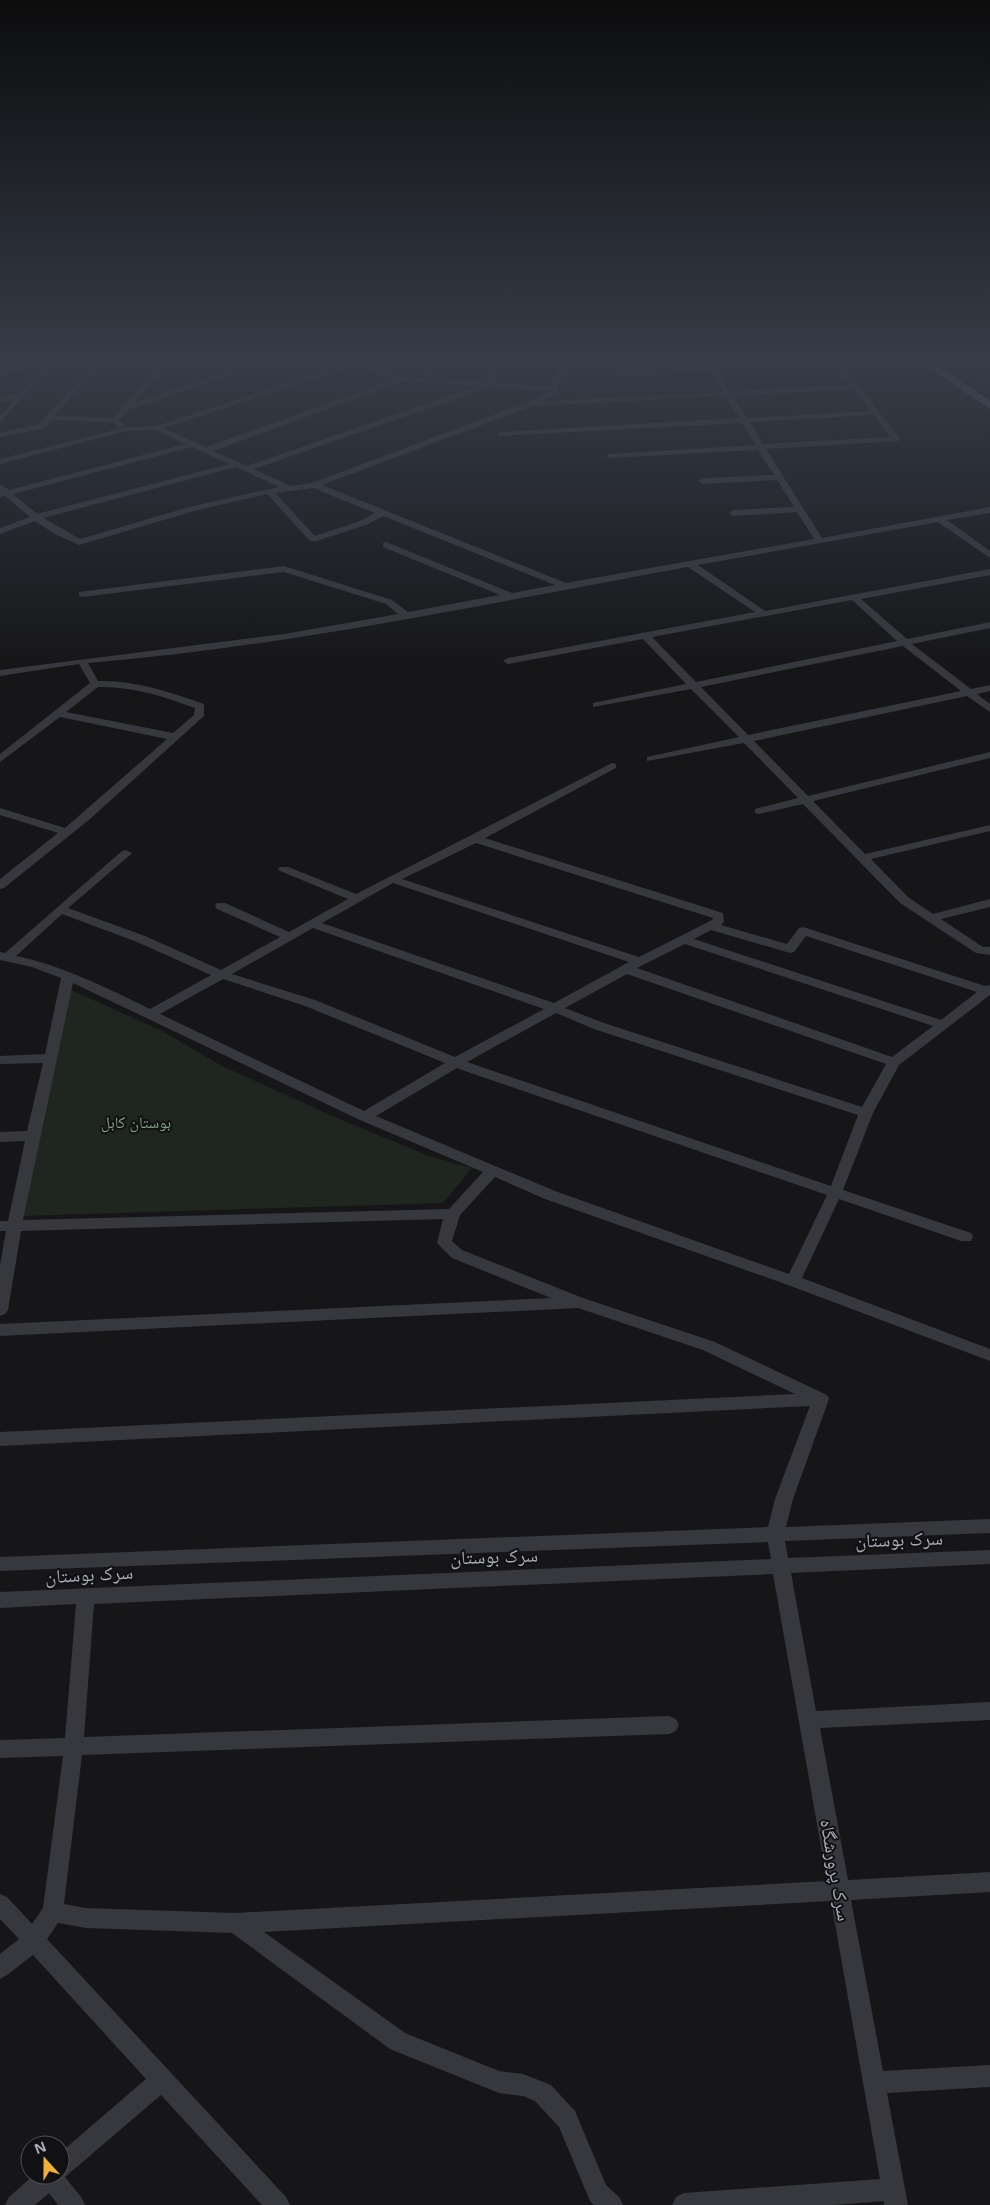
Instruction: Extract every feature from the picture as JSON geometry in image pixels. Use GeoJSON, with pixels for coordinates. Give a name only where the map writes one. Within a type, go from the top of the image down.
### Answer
{"type":"FeatureCollection","features":[{"type":"Feature","properties":{"kind":"street"},"geometry":{"type":"LineString","coordinates":[[2,492],[122,462]]}},
{"type":"Feature","properties":{"kind":"street"},"geometry":{"type":"LineString","coordinates":[[235,462],[288,488]]}},
{"type":"Feature","properties":{"kind":"street"},"geometry":{"type":"LineString","coordinates":[[249,468],[267,462]]}},
{"type":"Feature","properties":{"kind":"street"},"geometry":{"type":"LineString","coordinates":[[2,492],[70,539],[79,542],[192,509],[269,491],[314,485],[375,462]]}},
{"type":"Feature","properties":{"kind":"street"},"geometry":{"type":"LineString","coordinates":[[770,462],[820,542]]}},
{"type":"Feature","properties":{"kind":"street"},"geometry":{"type":"LineString","coordinates":[[0,531],[37,517],[240,464]]}},
{"type":"Feature","properties":{"kind":"street"},"geometry":{"type":"LineString","coordinates":[[702,481],[779,477]]}},
{"type":"Feature","properties":{"kind":"street"},"geometry":{"type":"LineString","coordinates":[[314,485],[567,587]]}},
{"type":"Feature","properties":{"kind":"street"},"geometry":{"type":"LineString","coordinates":[[269,491],[313,539],[363,523],[381,513]]}},
{"type":"Feature","properties":{"kind":"street"},"geometry":{"type":"LineString","coordinates":[[733,513],[799,509]]}},
{"type":"Feature","properties":{"kind":"street"},"geometry":{"type":"LineString","coordinates":[[0,673],[82,661],[172,653],[407,616],[990,510]]}},
{"type":"Feature","properties":{"kind":"street"},"geometry":{"type":"LineString","coordinates":[[941,520],[990,554]]}},
{"type":"Feature","properties":{"kind":"street"},"geometry":{"type":"LineString","coordinates":[[386,545],[513,598]]}},
{"type":"Feature","properties":{"kind":"street"},"geometry":{"type":"LineString","coordinates":[[690,564],[764,614]]}},
{"type":"Feature","properties":{"kind":"street"},"geometry":{"type":"LineString","coordinates":[[82,594],[284,569],[389,602],[407,616]]}},
{"type":"Feature","properties":{"kind":"street"},"geometry":{"type":"LineString","coordinates":[[508,661],[990,572]]}},
{"type":"Feature","properties":{"kind":"street"},"geometry":{"type":"LineString","coordinates":[[853,596],[904,642],[990,709]]}},
{"type":"Feature","properties":{"kind":"street"},"geometry":{"type":"LineString","coordinates":[[597,704],[990,625]]}},
{"type":"Feature","properties":{"kind":"street"},"geometry":{"type":"LineString","coordinates":[[645,636],[904,900],[980,950],[990,951]]}},
{"type":"Feature","properties":{"kind":"street"},"geometry":{"type":"LineString","coordinates":[[82,661],[96,684]]}},
{"type":"Feature","properties":{"kind":"street"},"geometry":{"type":"LineString","coordinates":[[0,759],[96,684],[109,684],[142,690],[174,697],[200,706],[199,716],[86,817],[0,885]]}},
{"type":"Feature","properties":{"kind":"street"},"geometry":{"type":"LineString","coordinates":[[651,759],[990,688]]}},
{"type":"Feature","properties":{"kind":"street"},"geometry":{"type":"LineString","coordinates":[[58,714],[175,737]]}},
{"type":"Feature","properties":{"kind":"street"},"geometry":{"type":"LineString","coordinates":[[759,811],[990,755]]}},
{"type":"Feature","properties":{"kind":"street"},"geometry":{"type":"LineString","coordinates":[[149,1015],[356,898],[475,839],[612,766]]}},
{"type":"Feature","properties":{"kind":"street"},"geometry":{"type":"LineString","coordinates":[[0,811],[66,832]]}},
{"type":"Feature","properties":{"kind":"street"},"geometry":{"type":"LineString","coordinates":[[862,858],[990,828]]}},
{"type":"Feature","properties":{"kind":"street"},"geometry":{"type":"LineString","coordinates":[[366,1117],[457,1062],[557,1009],[626,969],[718,922],[719,916],[475,839]]}},
{"type":"Feature","properties":{"kind":"street"},"geometry":{"type":"LineString","coordinates":[[4,956],[126,854]]}},
{"type":"Feature","properties":{"kind":"street"},"geometry":{"type":"LineString","coordinates":[[284,869],[356,898]]}},
{"type":"Feature","properties":{"kind":"street"},"geometry":{"type":"LineString","coordinates":[[392,879],[640,962]]}},
{"type":"Feature","properties":{"kind":"street"},"geometry":{"type":"LineString","coordinates":[[930,918],[990,903]]}},
{"type":"Feature","properties":{"kind":"street"},"geometry":{"type":"LineString","coordinates":[[221,906],[289,936]]}},
{"type":"Feature","properties":{"kind":"street"},"geometry":{"type":"LineString","coordinates":[[60,909],[141,939],[220,974],[310,1003],[457,1062],[966,1237]]}},
{"type":"Feature","properties":{"kind":"street"},"geometry":{"type":"LineString","coordinates":[[312,924],[557,1009],[599,1026],[866,1113]]}},
{"type":"Feature","properties":{"kind":"street"},"geometry":{"type":"LineString","coordinates":[[709,926],[790,950],[803,931],[988,990]]}},
{"type":"Feature","properties":{"kind":"street"},"geometry":{"type":"LineString","coordinates":[[682,940],[942,1024]]}},
{"type":"Feature","properties":{"kind":"street"},"geometry":{"type":"LineString","coordinates":[[4,956],[85,983],[366,1117],[550,1195],[793,1281],[990,1355]]}},
{"type":"Feature","properties":{"kind":"street"},"geometry":{"type":"LineString","coordinates":[[626,969],[894,1062]]}},
{"type":"Feature","properties":{"kind":"street"},"geometry":{"type":"LineString","coordinates":[[0,1310],[7,1226],[34,1136],[49,1058],[68,977]]}},
{"type":"Feature","properties":{"kind":"street"},"geometry":{"type":"LineString","coordinates":[[793,1281],[835,1193],[866,1113],[894,1062],[988,990]]}},
{"type":"Feature","properties":{"kind":"street"},"geometry":{"type":"LineString","coordinates":[[0,1060],[49,1058]]}},
{"type":"Feature","properties":{"kind":"street"},"geometry":{"type":"LineString","coordinates":[[0,1137],[34,1136]]}},
{"type":"Feature","properties":{"kind":"street"},"geometry":{"type":"LineString","coordinates":[[493,1171],[452,1214],[444,1230],[444,1243],[457,1254],[578,1302],[709,1346],[821,1399]]}},
{"type":"Feature","properties":{"kind":"street"},"geometry":{"type":"LineString","coordinates":[[7,1226],[452,1214]]}},
{"type":"Feature","properties":{"kind":"street"},"geometry":{"type":"LineString","coordinates":[[0,1330],[578,1302]]}},
{"type":"Feature","properties":{"kind":"street"},"geometry":{"type":"LineString","coordinates":[[0,1439],[821,1399]]}},
{"type":"Feature","properties":{"kind":"street"},"geometry":{"type":"LineString","coordinates":[[775,1534],[784,1499],[821,1399]]}},
{"type":"Feature","properties":{"kind":"street","name":"سرک بوستان"},"geometry":{"type":"LineString","coordinates":[[0,1564],[990,1526]]}},
{"type":"Feature","properties":{"kind":"street","name":"سرک پرورشگاه"},"geometry":{"type":"LineString","coordinates":[[775,1534],[895,2197]]}},
{"type":"Feature","properties":{"kind":"street","name":"سرک بوستان"},"geometry":{"type":"LineString","coordinates":[[0,1600],[990,1557]]}},
{"type":"Feature","properties":{"kind":"street"},"geometry":{"type":"LineString","coordinates":[[0,1968],[33,1941],[53,1912],[74,1745],[86,1595]]}},
{"type":"Feature","properties":{"kind":"street"},"geometry":{"type":"LineString","coordinates":[[809,1720],[990,1710]]}},
{"type":"Feature","properties":{"kind":"street"},"geometry":{"type":"LineString","coordinates":[[0,1749],[670,1725]]}},
{"type":"Feature","properties":{"kind":"street"},"geometry":{"type":"LineString","coordinates":[[53,1912],[86,1918],[235,1923],[990,1882]]}},
{"type":"Feature","properties":{"kind":"street"},"geometry":{"type":"LineString","coordinates":[[0,1904],[278,2205]]}},
{"type":"Feature","properties":{"kind":"street"},"geometry":{"type":"LineString","coordinates":[[235,1923],[398,2041],[499,2082],[523,2085],[543,2093],[567,2119],[598,2193],[611,2205]]}},
{"type":"Feature","properties":{"kind":"street"},"geometry":{"type":"LineString","coordinates":[[874,2083],[990,2076]]}},
{"type":"Feature","properties":{"kind":"street"},"geometry":{"type":"LineString","coordinates":[[70,2159],[163,2079]]}},
{"type":"Feature","properties":{"kind":"street"},"geometry":{"type":"LineString","coordinates":[[17,2205],[40,2185]]}},
{"type":"Feature","properties":{"kind":"street"},"geometry":{"type":"LineString","coordinates":[[61,2185],[73,2205]]}},
{"type":"Feature","properties":{"kind":"street"},"geometry":{"type":"LineString","coordinates":[[684,2205],[895,2197]]}},
{"type":"Feature","properties":{"kind":"green space","name":"بوستان کابل"},"geometry":{"type":"Polygon","coordinates":[[[67,988],[162,1031],[222,1066],[344,1121],[429,1156],[472,1168],[443,1203],[22,1216],[67,988]]]}}]}
